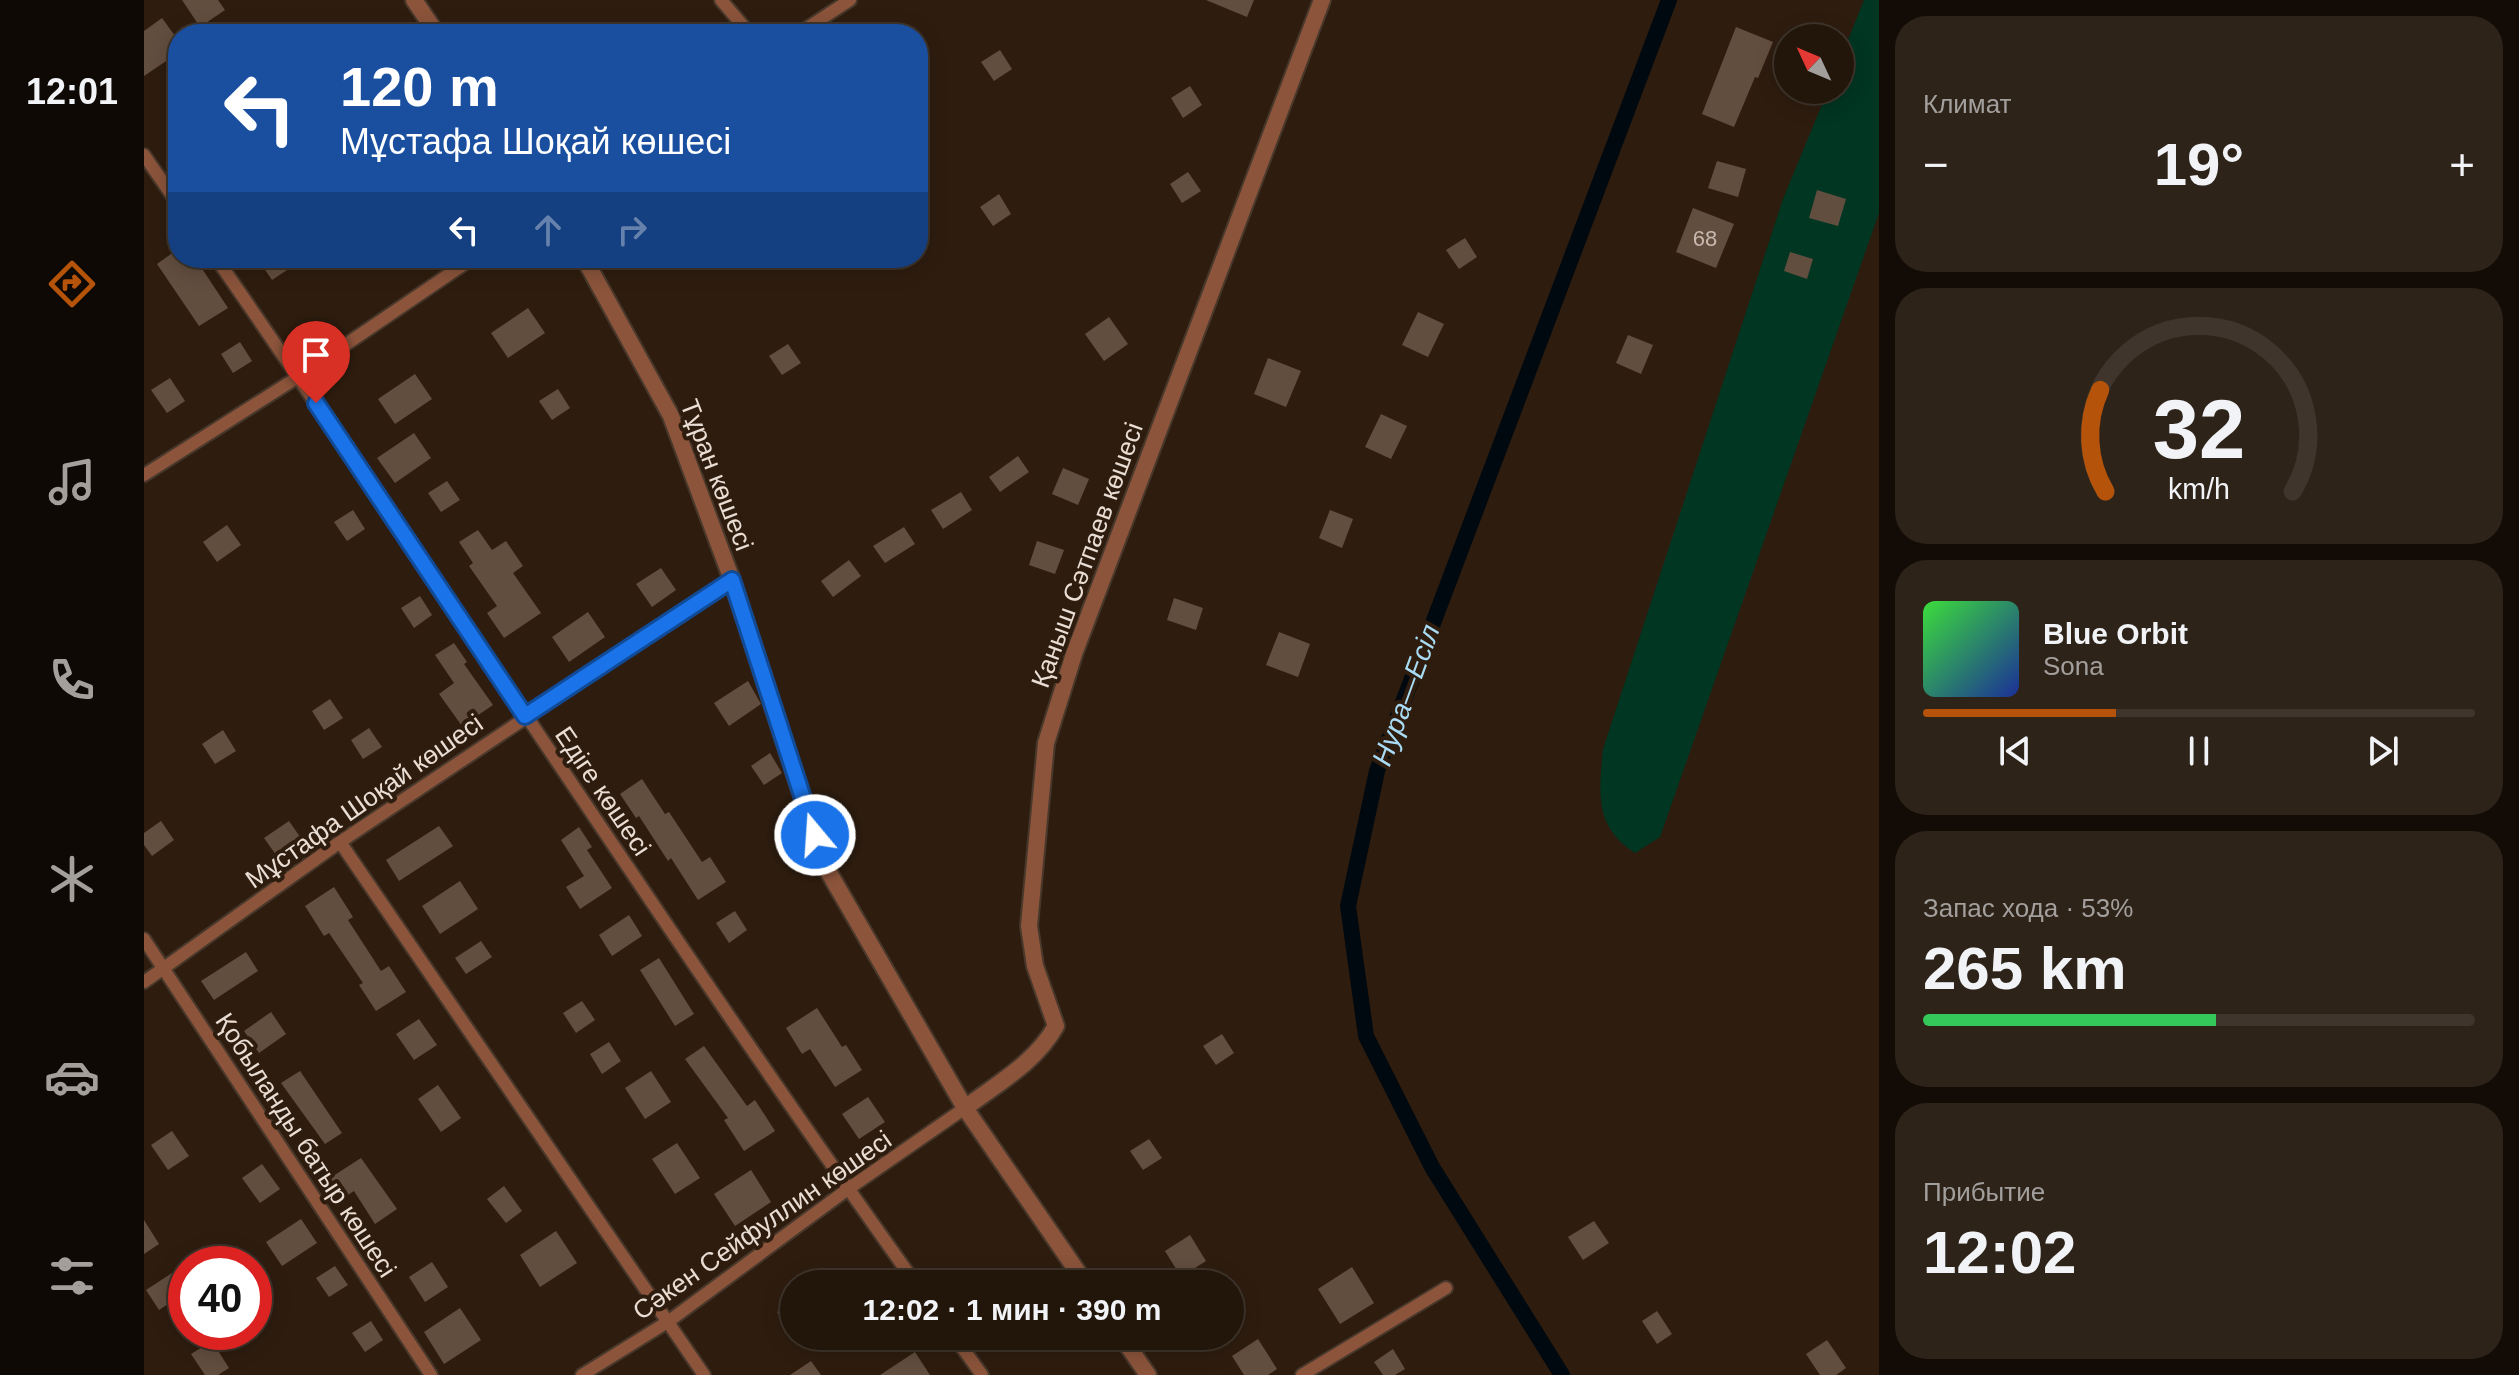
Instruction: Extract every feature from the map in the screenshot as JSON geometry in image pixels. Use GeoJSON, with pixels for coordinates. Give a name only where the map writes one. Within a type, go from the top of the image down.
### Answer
{"type":"FeatureCollection","features":[{"type":"Feature","properties":{"kind":"street"},"geometry":{"type":"LineString","coordinates":[[414,0],[430,24]]}},
{"type":"Feature","properties":{"kind":"street"},"geometry":{"type":"LineString","coordinates":[[721,0],[741,24]]}},
{"type":"Feature","properties":{"kind":"street"},"geometry":{"type":"LineString","coordinates":[[813,24],[850,0]]}},
{"type":"Feature","properties":{"kind":"street","name":"Қаныш Сәтпаев көшесі"},"geometry":{"type":"LineString","coordinates":[[965,1108],[1025,1064],[1045,1045],[1056,1026],[1035,966],[1029,926],[1046,743],[1074,654],[1322,0]]}},
{"type":"Feature","properties":{"kind":"street"},"geometry":{"type":"LineString","coordinates":[[144,155],[168,190]]}},
{"type":"Feature","properties":{"kind":"street","name":"Едіге көшесі"},"geometry":{"type":"LineString","coordinates":[[223,268],[525,716],[906,1270]]}},
{"type":"Feature","properties":{"kind":"street"},"geometry":{"type":"LineString","coordinates":[[144,475],[298,377],[458,268]]}},
{"type":"Feature","properties":{"kind":"street","name":"Тұран көшесі"},"geometry":{"type":"LineString","coordinates":[[590,268],[671,416],[732,580],[824,864],[965,1108],[1076,1270]]}},
{"type":"Feature","properties":{"kind":"street","name":"Мұстафа Шоқай көшесі"},"geometry":{"type":"LineString","coordinates":[[144,982],[165,970],[340,842],[732,580]]}},
{"type":"Feature","properties":{"kind":"street"},"geometry":{"type":"LineString","coordinates":[[340,842],[704,1375]]}},
{"type":"Feature","properties":{"kind":"street","name":"Қобыланды батыр көшесі"},"geometry":{"type":"LineString","coordinates":[[144,939],[431,1375]]}},
{"type":"Feature","properties":{"kind":"street","name":"Сәкен Сейфуллин көшесі"},"geometry":{"type":"LineString","coordinates":[[582,1375],[669,1321],[848,1189],[965,1108]]}},
{"type":"Feature","properties":{"kind":"street"},"geometry":{"type":"LineString","coordinates":[[1302,1375],[1446,1288]]}},
{"type":"Feature","properties":{"kind":"street"},"geometry":{"type":"LineString","coordinates":[[964,1350],[982,1375]]}},
{"type":"Feature","properties":{"kind":"street"},"geometry":{"type":"LineString","coordinates":[[1131,1350],[1148,1375]]}},
{"type":"Feature","properties":{"kind":"green space"},"geometry":{"type":"Polygon","coordinates":[[[1864,0],[1879,0],[1879,213],[1660,837],[1635,853],[1612,832],[1602,808],[1603,749],[1783,199],[1822,104],[1854,104],[1854,25],[1864,0]]]}},
{"type":"Feature","properties":{"kind":"building"},"geometry":{"type":"Polygon","coordinates":[[[182,0],[218,0],[225,10],[204,24],[198,24],[182,0]]]}},
{"type":"Feature","properties":{"kind":"building"},"geometry":{"type":"Polygon","coordinates":[[[1206,0],[1254,0],[1247,17],[1206,0]]]}},
{"type":"Feature","properties":{"kind":"building"},"geometry":{"type":"Polygon","coordinates":[[[162,18],[168,26],[168,60],[144,76],[144,31],[162,18]]]}},
{"type":"Feature","properties":{"kind":"building"},"geometry":{"type":"Polygon","coordinates":[[[1736,27],[1773,42],[1734,127],[1702,114],[1736,27]]]}},
{"type":"Feature","properties":{"kind":"building"},"geometry":{"type":"Polygon","coordinates":[[[1000,50],[1012,69],[994,81],[981,62],[1000,50]]]}},
{"type":"Feature","properties":{"kind":"building"},"geometry":{"type":"Polygon","coordinates":[[[1190,86],[1202,105],[1183,118],[1171,98],[1190,86]]]}},
{"type":"Feature","properties":{"kind":"building"},"geometry":{"type":"Polygon","coordinates":[[[1717,161],[1746,169],[1738,197],[1708,188],[1717,161]]]}},
{"type":"Feature","properties":{"kind":"building"},"geometry":{"type":"Polygon","coordinates":[[[1188,172],[1201,191],[1182,203],[1170,184],[1188,172]]]}},
{"type":"Feature","properties":{"kind":"building"},"geometry":{"type":"Polygon","coordinates":[[[1817,190],[1846,199],[1838,226],[1809,218],[1817,190]]]}},
{"type":"Feature","properties":{"kind":"building"},"geometry":{"type":"Polygon","coordinates":[[[999,194],[1011,214],[993,226],[980,207],[999,194]]]}},
{"type":"Feature","properties":{"kind":"building"},"geometry":{"type":"Polygon","coordinates":[[[1693,208],[1734,224],[1716,268],[1676,252],[1693,208]]]}},
{"type":"Feature","properties":{"kind":"building"},"geometry":{"type":"Polygon","coordinates":[[[1465,238],[1477,257],[1459,269],[1446,250],[1465,238]]]}},
{"type":"Feature","properties":{"kind":"building"},"geometry":{"type":"Polygon","coordinates":[[[1790,252],[1813,259],[1807,279],[1784,271],[1790,252]]]}},
{"type":"Feature","properties":{"kind":"building"},"geometry":{"type":"Polygon","coordinates":[[[168,256],[168,268],[202,268],[228,308],[199,326],[157,264],[168,256]]]}},
{"type":"Feature","properties":{"kind":"building"},"geometry":{"type":"Polygon","coordinates":[[[264,268],[290,268],[272,280],[264,268]]]}},
{"type":"Feature","properties":{"kind":"building"},"geometry":{"type":"Polygon","coordinates":[[[528,308],[545,333],[508,358],[491,333],[528,308]]]}},
{"type":"Feature","properties":{"kind":"building"},"geometry":{"type":"Polygon","coordinates":[[[1418,312],[1444,324],[1428,357],[1402,345],[1418,312]]]}},
{"type":"Feature","properties":{"kind":"building"},"geometry":{"type":"Polygon","coordinates":[[[1109,317],[1128,344],[1104,361],[1085,334],[1109,317]]]}},
{"type":"Feature","properties":{"kind":"building"},"geometry":{"type":"Polygon","coordinates":[[[1628,335],[1653,345],[1641,374],[1616,363],[1628,335]]]}},
{"type":"Feature","properties":{"kind":"building"},"geometry":{"type":"Polygon","coordinates":[[[240,342],[252,361],[233,373],[221,354],[240,342]]]}},
{"type":"Feature","properties":{"kind":"building"},"geometry":{"type":"Polygon","coordinates":[[[788,344],[801,363],[782,375],[769,356],[788,344]]]}},
{"type":"Feature","properties":{"kind":"building"},"geometry":{"type":"Polygon","coordinates":[[[1268,358],[1301,371],[1286,407],[1254,394],[1268,358]]]}},
{"type":"Feature","properties":{"kind":"building"},"geometry":{"type":"Polygon","coordinates":[[[415,374],[432,399],[395,424],[378,399],[415,374]]]}},
{"type":"Feature","properties":{"kind":"building"},"geometry":{"type":"Polygon","coordinates":[[[170,378],[185,401],[167,413],[151,390],[170,378]]]}},
{"type":"Feature","properties":{"kind":"building"},"geometry":{"type":"Polygon","coordinates":[[[558,389],[570,408],[552,420],[539,401],[558,389]]]}},
{"type":"Feature","properties":{"kind":"building"},"geometry":{"type":"Polygon","coordinates":[[[1381,414],[1407,426],[1391,459],[1365,447],[1381,414]]]}},
{"type":"Feature","properties":{"kind":"building"},"geometry":{"type":"Polygon","coordinates":[[[414,433],[431,458],[395,483],[377,458],[414,433]]]}},
{"type":"Feature","properties":{"kind":"building"},"geometry":{"type":"Polygon","coordinates":[[[1018,456],[1029,472],[1000,492],[989,477],[1018,456]]]}},
{"type":"Feature","properties":{"kind":"building"},"geometry":{"type":"Polygon","coordinates":[[[1063,468],[1089,479],[1078,505],[1052,494],[1063,468]]]}},
{"type":"Feature","properties":{"kind":"building"},"geometry":{"type":"Polygon","coordinates":[[[447,481],[460,500],[441,512],[428,493],[447,481]]]}},
{"type":"Feature","properties":{"kind":"building"},"geometry":{"type":"Polygon","coordinates":[[[961,492],[972,510],[943,529],[931,510],[961,492]]]}},
{"type":"Feature","properties":{"kind":"building"},"geometry":{"type":"Polygon","coordinates":[[[353,510],[365,529],[347,541],[334,522],[353,510]]]}},
{"type":"Feature","properties":{"kind":"building"},"geometry":{"type":"Polygon","coordinates":[[[1330,510],[1353,519],[1342,548],[1319,538],[1330,510]]]}},
{"type":"Feature","properties":{"kind":"building"},"geometry":{"type":"Polygon","coordinates":[[[227,525],[241,545],[217,562],[203,542],[227,525]]]}},
{"type":"Feature","properties":{"kind":"building"},"geometry":{"type":"Polygon","coordinates":[[[904,527],[915,544],[885,563],[873,546],[904,527]]]}},
{"type":"Feature","properties":{"kind":"building"},"geometry":{"type":"Polygon","coordinates":[[[478,530],[492,550],[506,541],[523,566],[513,573],[541,613],[504,638],[487,613],[497,606],[469,566],[473,563],[459,542],[478,530]]]}},
{"type":"Feature","properties":{"kind":"building"},"geometry":{"type":"Polygon","coordinates":[[[1037,541],[1064,550],[1055,574],[1029,565],[1037,541]]]}},
{"type":"Feature","properties":{"kind":"building"},"geometry":{"type":"Polygon","coordinates":[[[849,560],[861,576],[833,597],[821,581],[849,560]]]}},
{"type":"Feature","properties":{"kind":"building"},"geometry":{"type":"Polygon","coordinates":[[[661,568],[676,590],[652,607],[636,584],[661,568]]]}},
{"type":"Feature","properties":{"kind":"building"},"geometry":{"type":"Polygon","coordinates":[[[420,596],[432,615],[414,628],[401,608],[420,596]]]}},
{"type":"Feature","properties":{"kind":"building"},"geometry":{"type":"Polygon","coordinates":[[[1174,598],[1203,608],[1196,630],[1167,620],[1174,598]]]}},
{"type":"Feature","properties":{"kind":"building"},"geometry":{"type":"Polygon","coordinates":[[[588,612],[605,637],[569,662],[552,637],[588,612]]]}},
{"type":"Feature","properties":{"kind":"building"},"geometry":{"type":"Polygon","coordinates":[[[1279,632],[1310,644],[1298,677],[1266,665],[1279,632]]]}},
{"type":"Feature","properties":{"kind":"building"},"geometry":{"type":"Polygon","coordinates":[[[454,643],[467,662],[464,664],[493,705],[462,726],[439,694],[454,683],[435,655],[454,643]]]}},
{"type":"Feature","properties":{"kind":"building"},"geometry":{"type":"Polygon","coordinates":[[[748,681],[761,704],[729,726],[714,703],[748,681]]]}},
{"type":"Feature","properties":{"kind":"building"},"geometry":{"type":"Polygon","coordinates":[[[330,699],[343,718],[324,730],[312,711],[330,699]]]}},
{"type":"Feature","properties":{"kind":"building"},"geometry":{"type":"Polygon","coordinates":[[[369,728],[382,747],[363,759],[351,740],[369,728]]]}},
{"type":"Feature","properties":{"kind":"building"},"geometry":{"type":"Polygon","coordinates":[[[223,730],[236,751],[215,764],[202,744],[223,730]]]}},
{"type":"Feature","properties":{"kind":"building"},"geometry":{"type":"Polygon","coordinates":[[[770,753],[782,773],[764,785],[751,766],[770,753]]]}},
{"type":"Feature","properties":{"kind":"building"},"geometry":{"type":"Polygon","coordinates":[[[642,779],[665,814],[669,812],[702,862],[710,857],[726,882],[698,900],[671,858],[668,861],[639,816],[636,818],[620,794],[642,779]]]}},
{"type":"Feature","properties":{"kind":"building"},"geometry":{"type":"Polygon","coordinates":[[[161,821],[174,840],[152,856],[144,845],[144,833],[161,821]]]}},
{"type":"Feature","properties":{"kind":"building"},"geometry":{"type":"Polygon","coordinates":[[[289,821],[303,841],[279,859],[264,838],[289,821]]]}},
{"type":"Feature","properties":{"kind":"building"},"geometry":{"type":"Polygon","coordinates":[[[439,826],[453,846],[399,881],[386,860],[439,826]]]}},
{"type":"Feature","properties":{"kind":"building"},"geometry":{"type":"Polygon","coordinates":[[[579,827],[592,847],[587,850],[612,888],[580,909],[566,887],[584,876],[561,840],[579,827]]]}},
{"type":"Feature","properties":{"kind":"building"},"geometry":{"type":"Polygon","coordinates":[[[460,881],[478,909],[440,934],[422,906],[460,881]]]}},
{"type":"Feature","properties":{"kind":"building"},"geometry":{"type":"Polygon","coordinates":[[[334,887],[353,917],[348,920],[381,971],[389,966],[406,992],[376,1011],[359,985],[363,983],[329,933],[324,936],[305,906],[334,887]]]}},
{"type":"Feature","properties":{"kind":"building"},"geometry":{"type":"Polygon","coordinates":[[[735,911],[747,930],[729,943],[716,923],[735,911]]]}},
{"type":"Feature","properties":{"kind":"building"},"geometry":{"type":"Polygon","coordinates":[[[629,915],[642,936],[612,956],[599,935],[629,915]]]}},
{"type":"Feature","properties":{"kind":"building"},"geometry":{"type":"Polygon","coordinates":[[[481,941],[492,957],[466,974],[455,958],[481,941]]]}},
{"type":"Feature","properties":{"kind":"building"},"geometry":{"type":"Polygon","coordinates":[[[246,952],[258,971],[214,1000],[201,981],[246,952]]]}},
{"type":"Feature","properties":{"kind":"building"},"geometry":{"type":"Polygon","coordinates":[[[659,958],[694,1014],[675,1026],[640,970],[659,958]]]}},
{"type":"Feature","properties":{"kind":"building"},"geometry":{"type":"Polygon","coordinates":[[[582,1001],[595,1020],[576,1033],[563,1013],[582,1001]]]}},
{"type":"Feature","properties":{"kind":"building"},"geometry":{"type":"Polygon","coordinates":[[[817,1008],[842,1047],[846,1045],[862,1070],[835,1087],[810,1049],[802,1054],[786,1028],[817,1008]]]}},
{"type":"Feature","properties":{"kind":"building"},"geometry":{"type":"Polygon","coordinates":[[[271,1012],[286,1034],[259,1053],[244,1031],[271,1012]]]}},
{"type":"Feature","properties":{"kind":"building"},"geometry":{"type":"Polygon","coordinates":[[[419,1019],[437,1045],[414,1060],[396,1034],[419,1019]]]}},
{"type":"Feature","properties":{"kind":"building"},"geometry":{"type":"Polygon","coordinates":[[[1222,1034],[1234,1053],[1216,1065],[1203,1046],[1222,1034]]]}},
{"type":"Feature","properties":{"kind":"building"},"geometry":{"type":"Polygon","coordinates":[[[609,1042],[621,1061],[602,1074],[590,1054],[609,1042]]]}},
{"type":"Feature","properties":{"kind":"building"},"geometry":{"type":"Polygon","coordinates":[[[704,1046],[747,1106],[755,1100],[775,1131],[744,1151],[724,1120],[728,1118],[685,1059],[704,1046]]]}},
{"type":"Feature","properties":{"kind":"building"},"geometry":{"type":"Polygon","coordinates":[[[300,1071],[342,1133],[325,1144],[281,1083],[300,1071]]]}},
{"type":"Feature","properties":{"kind":"building"},"geometry":{"type":"Polygon","coordinates":[[[651,1071],[671,1102],[645,1119],[625,1088],[651,1071]]]}},
{"type":"Feature","properties":{"kind":"building"},"geometry":{"type":"Polygon","coordinates":[[[438,1085],[461,1118],[441,1132],[418,1099],[438,1085]]]}},
{"type":"Feature","properties":{"kind":"building"},"geometry":{"type":"Polygon","coordinates":[[[868,1097],[885,1122],[859,1139],[842,1114],[868,1097]]]}},
{"type":"Feature","properties":{"kind":"building"},"geometry":{"type":"Polygon","coordinates":[[[172,1131],[189,1156],[168,1170],[151,1145],[172,1131]]]}},
{"type":"Feature","properties":{"kind":"building"},"geometry":{"type":"Polygon","coordinates":[[[1149,1139],[1162,1158],[1143,1170],[1130,1151],[1149,1139]]]}},
{"type":"Feature","properties":{"kind":"building"},"geometry":{"type":"Polygon","coordinates":[[[677,1143],[700,1178],[675,1194],[652,1159],[677,1143]]]}},
{"type":"Feature","properties":{"kind":"building"},"geometry":{"type":"Polygon","coordinates":[[[361,1158],[397,1209],[375,1224],[354,1191],[343,1198],[330,1178],[361,1158]]]}},
{"type":"Feature","properties":{"kind":"building"},"geometry":{"type":"Polygon","coordinates":[[[262,1164],[280,1189],[260,1203],[242,1178],[262,1164]]]}},
{"type":"Feature","properties":{"kind":"building"},"geometry":{"type":"Polygon","coordinates":[[[751,1170],[771,1202],[735,1226],[714,1194],[751,1170]]]}},
{"type":"Feature","properties":{"kind":"building"},"geometry":{"type":"Polygon","coordinates":[[[504,1186],[522,1211],[506,1223],[487,1199],[504,1186]]]}},
{"type":"Feature","properties":{"kind":"building"},"geometry":{"type":"Polygon","coordinates":[[[301,1219],[317,1243],[282,1266],[272,1246],[266,1242],[301,1219]]]}},
{"type":"Feature","properties":{"kind":"building"},"geometry":{"type":"Polygon","coordinates":[[[144,1220],[159,1244],[144,1254],[144,1220]]]}},
{"type":"Feature","properties":{"kind":"building"},"geometry":{"type":"Polygon","coordinates":[[[1594,1221],[1609,1243],[1583,1260],[1568,1237],[1594,1221]]]}},
{"type":"Feature","properties":{"kind":"building"},"geometry":{"type":"Polygon","coordinates":[[[556,1231],[577,1263],[540,1287],[520,1255],[556,1231]]]}},
{"type":"Feature","properties":{"kind":"building"},"geometry":{"type":"Polygon","coordinates":[[[1190,1235],[1206,1261],[1192,1270],[1177,1270],[1165,1251],[1190,1235]]]}},
{"type":"Feature","properties":{"kind":"building"},"geometry":{"type":"Polygon","coordinates":[[[432,1262],[448,1287],[425,1302],[409,1277],[432,1262]]]}},
{"type":"Feature","properties":{"kind":"building"},"geometry":{"type":"Polygon","coordinates":[[[335,1266],[348,1285],[329,1297],[316,1278],[335,1266]]]}},
{"type":"Feature","properties":{"kind":"building"},"geometry":{"type":"Polygon","coordinates":[[[1352,1267],[1374,1303],[1340,1324],[1318,1289],[1352,1267]]]}},
{"type":"Feature","properties":{"kind":"building"},"geometry":{"type":"Polygon","coordinates":[[[168,1276],[168,1304],[159,1310],[146,1290],[168,1276]]]}},
{"type":"Feature","properties":{"kind":"building"},"geometry":{"type":"Polygon","coordinates":[[[460,1308],[481,1340],[444,1364],[424,1332],[460,1308]]]}},
{"type":"Feature","properties":{"kind":"building"},"geometry":{"type":"Polygon","coordinates":[[[1657,1311],[1672,1334],[1657,1344],[1642,1321],[1657,1311]]]}},
{"type":"Feature","properties":{"kind":"building"},"geometry":{"type":"Polygon","coordinates":[[[371,1321],[383,1340],[365,1352],[352,1333],[371,1321]]]}},
{"type":"Feature","properties":{"kind":"building"},"geometry":{"type":"Polygon","coordinates":[[[1258,1339],[1277,1369],[1268,1375],[1244,1375],[1232,1356],[1258,1339]]]}},
{"type":"Feature","properties":{"kind":"building"},"geometry":{"type":"Polygon","coordinates":[[[1827,1340],[1846,1368],[1836,1375],[1820,1375],[1806,1354],[1827,1340]]]}},
{"type":"Feature","properties":{"kind":"building"},"geometry":{"type":"Polygon","coordinates":[[[1393,1349],[1405,1369],[1395,1375],[1383,1375],[1374,1362],[1393,1349]]]}},
{"type":"Feature","properties":{"kind":"building"},"geometry":{"type":"Polygon","coordinates":[[[197,1350],[218,1350],[229,1368],[218,1375],[205,1375],[191,1354],[197,1350]]]}},
{"type":"Feature","properties":{"kind":"building"},"geometry":{"type":"Polygon","coordinates":[[[915,1352],[930,1375],[880,1375],[915,1352]]]}},
{"type":"Feature","properties":{"kind":"building"},"geometry":{"type":"Polygon","coordinates":[[[811,1361],[821,1375],[790,1375],[811,1361]]]}},
{"type":"Feature","properties":{"kind":"waterway","name":"Нура—Есіл"},"geometry":{"type":"LineString","coordinates":[[1562,1375],[1432,1167],[1366,1036],[1348,906],[1377,771],[1669,0]]}},
{"type":"Feature","properties":{"kind":"route"},"geometry":{"type":"LineString","coordinates":[[316,403],[525,716],[732,580],[815,835]]}}]}
